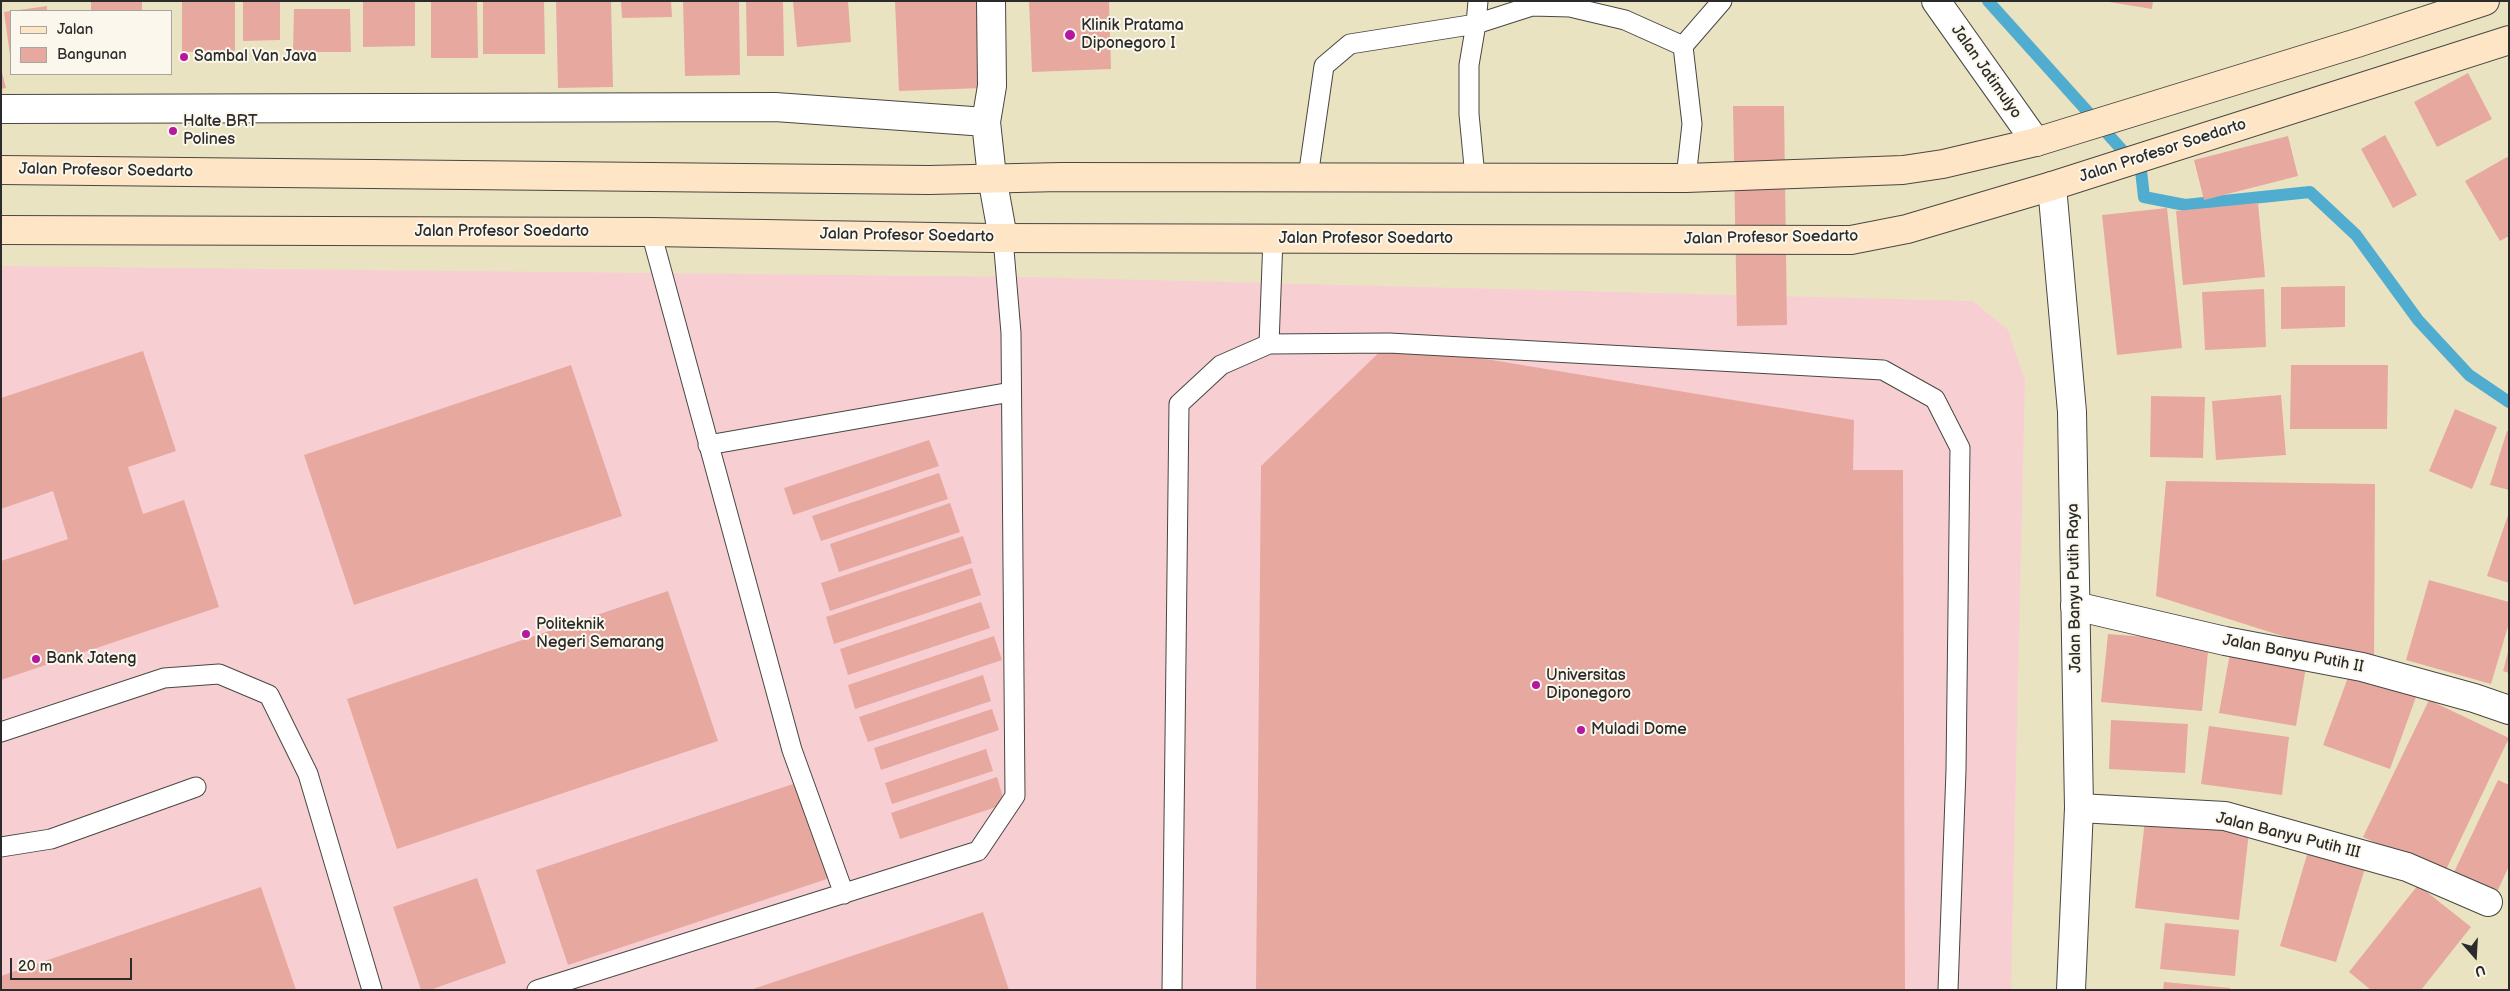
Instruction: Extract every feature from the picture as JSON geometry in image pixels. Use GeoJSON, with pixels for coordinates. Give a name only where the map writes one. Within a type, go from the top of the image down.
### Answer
{"type":"FeatureCollection","features":[{"type":"Feature","properties":{"kind":"main road","name":"Jalan Profesor Soedarto"},"geometry":{"type":"LineString","coordinates":[[1,170],[929,180],[992,178],[1308,177],[1686,178],[1903,170],[1943,164],[2036,142],[2433,10],[2485,1]]}},
{"type":"Feature","properties":{"kind":"main road","name":"Jalan Profesor Soedarto"},"geometry":{"type":"LineString","coordinates":[[1,230],[651,232],[1003,238],[1851,240],[1907,228],[2052,186],[2509,40]]}},
{"type":"Feature","properties":{"kind":"street"},"geometry":{"type":"LineString","coordinates":[[991,1],[992,86],[986,122],[992,178]]}},
{"type":"Feature","properties":{"kind":"street","name":"Jalan Jatimulyo"},"geometry":{"type":"LineString","coordinates":[[1936,1],[2036,142]]}},
{"type":"Feature","properties":{"kind":"street"},"geometry":{"type":"LineString","coordinates":[[1,109],[774,107],[986,122]]}},
{"type":"Feature","properties":{"kind":"street","name":"Jalan Profesor Soedarto"},"geometry":{"type":"LineString","coordinates":[[992,178],[1003,238]]}},
{"type":"Feature","properties":{"kind":"street","name":"Jalan Banyu Putih Raya"},"geometry":{"type":"LineString","coordinates":[[2052,186],[2072,412],[2079,808],[2070,990]]}},
{"type":"Feature","properties":{"kind":"street","name":"Jalan Banyu Putih II"},"geometry":{"type":"LineString","coordinates":[[2075,606],[2225,641],[2362,667],[2474,698],[2509,710]]}},
{"type":"Feature","properties":{"kind":"street","name":"Jalan Banyu Putih III"},"geometry":{"type":"LineString","coordinates":[[2079,808],[2225,816],[2407,867],[2488,902]]}},
{"type":"Feature","properties":{"kind":"lane"},"geometry":{"type":"LineString","coordinates":[[1475,177],[1469,114],[1469,66],[1478,1]]}},
{"type":"Feature","properties":{"kind":"lane"},"geometry":{"type":"LineString","coordinates":[[1686,178],[1692,124],[1683,46],[1722,1]]}},
{"type":"Feature","properties":{"kind":"lane"},"geometry":{"type":"LineString","coordinates":[[1308,177],[1324,66],[1350,44],[1476,24],[1532,6],[1570,7],[1625,20],[1683,46]]}},
{"type":"Feature","properties":{"kind":"lane"},"geometry":{"type":"LineString","coordinates":[[651,232],[792,750],[844,894]]}},
{"type":"Feature","properties":{"kind":"lane"},"geometry":{"type":"LineString","coordinates":[[537,990],[978,851],[1016,796],[1010,333],[1003,238]]}},
{"type":"Feature","properties":{"kind":"lane"},"geometry":{"type":"LineString","coordinates":[[1269,344],[1273,238]]}},
{"type":"Feature","properties":{"kind":"lane"},"geometry":{"type":"LineString","coordinates":[[1172,990],[1179,404],[1221,365],[1269,344],[1389,343],[1883,370],[1935,399],[1960,448],[1956,770],[1948,990]]}},
{"type":"Feature","properties":{"kind":"lane"},"geometry":{"type":"LineString","coordinates":[[708,445],[1011,392]]}},
{"type":"Feature","properties":{"kind":"lane"},"geometry":{"type":"LineString","coordinates":[[1,732],[164,678],[219,674],[269,695],[308,774],[372,990]]}},
{"type":"Feature","properties":{"kind":"lane"},"geometry":{"type":"LineString","coordinates":[[1,847],[51,839],[196,787]]}},
{"type":"Feature","properties":{"kind":"shaded area"},"geometry":{"type":"Polygon","coordinates":[[[1,266],[1030,277],[1973,301],[2008,330],[2025,380],[2011,990],[1,990],[1,266]]]}},
{"type":"Feature","properties":{"kind":"building"},"geometry":{"type":"Polygon","coordinates":[[[91,1],[142,1],[142,10],[91,10],[91,1]]]}},
{"type":"Feature","properties":{"kind":"building"},"geometry":{"type":"Polygon","coordinates":[[[182,1],[235,1],[235,51],[182,52],[182,1]]]}},
{"type":"Feature","properties":{"kind":"building"},"geometry":{"type":"Polygon","coordinates":[[[243,1],[280,1],[280,40],[243,41],[243,1]]]}},
{"type":"Feature","properties":{"kind":"building"},"geometry":{"type":"Polygon","coordinates":[[[363,1],[415,1],[415,46],[363,47],[363,1]]]}},
{"type":"Feature","properties":{"kind":"building"},"geometry":{"type":"Polygon","coordinates":[[[431,1],[477,1],[478,58],[431,58],[431,1]]]}},
{"type":"Feature","properties":{"kind":"building"},"geometry":{"type":"Polygon","coordinates":[[[483,1],[544,1],[545,54],[483,54],[483,1]]]}},
{"type":"Feature","properties":{"kind":"building"},"geometry":{"type":"Polygon","coordinates":[[[556,1],[611,1],[613,87],[558,88],[556,1]]]}},
{"type":"Feature","properties":{"kind":"building"},"geometry":{"type":"Polygon","coordinates":[[[621,1],[671,1],[672,17],[622,18],[621,1]]]}},
{"type":"Feature","properties":{"kind":"building"},"geometry":{"type":"Polygon","coordinates":[[[683,1],[739,1],[740,75],[685,76],[683,1]]]}},
{"type":"Feature","properties":{"kind":"building"},"geometry":{"type":"Polygon","coordinates":[[[746,1],[783,1],[784,56],[747,56],[746,1]]]}},
{"type":"Feature","properties":{"kind":"building"},"geometry":{"type":"Polygon","coordinates":[[[793,1],[848,1],[851,42],[797,47],[793,1]]]}},
{"type":"Feature","properties":{"kind":"building"},"geometry":{"type":"Polygon","coordinates":[[[895,1],[979,1],[982,88],[899,91],[895,1]]]}},
{"type":"Feature","properties":{"kind":"building","name":"Klinik Pratama Diponegoro I"},"geometry":{"type":"Polygon","coordinates":[[[1029,1],[1109,1],[1111,69],[1032,72],[1029,1]]]}},
{"type":"Feature","properties":{"kind":"building"},"geometry":{"type":"Polygon","coordinates":[[[2103,1],[2153,1],[2152,9],[2103,1]]]}},
{"type":"Feature","properties":{"kind":"building"},"geometry":{"type":"Polygon","coordinates":[[[47,6],[47,10],[19,10],[47,6]]]}},
{"type":"Feature","properties":{"kind":"building"},"geometry":{"type":"Polygon","coordinates":[[[294,9],[350,9],[351,52],[293,52],[294,9]]]}},
{"type":"Feature","properties":{"kind":"building"},"geometry":{"type":"Polygon","coordinates":[[[10,11],[10,55],[4,12],[10,11]]]}},
{"type":"Feature","properties":{"kind":"building"},"geometry":{"type":"Polygon","coordinates":[[[1,69],[6,88],[1,89],[1,69]]]}},
{"type":"Feature","properties":{"kind":"building"},"geometry":{"type":"Polygon","coordinates":[[[2468,73],[2492,119],[2437,147],[2414,102],[2468,73]]]}},
{"type":"Feature","properties":{"kind":"building"},"geometry":{"type":"Polygon","coordinates":[[[1733,106],[1784,106],[1787,325],[1737,326],[1733,106]]]}},
{"type":"Feature","properties":{"kind":"building"},"geometry":{"type":"Polygon","coordinates":[[[2385,135],[2417,195],[2393,208],[2361,149],[2385,135]]]}},
{"type":"Feature","properties":{"kind":"building"},"geometry":{"type":"Polygon","coordinates":[[[2288,136],[2298,176],[2204,200],[2194,160],[2288,136]]]}},
{"type":"Feature","properties":{"kind":"building"},"geometry":{"type":"Polygon","coordinates":[[[2507,157],[2509,160],[2509,236],[2500,241],[2465,181],[2507,157]]]}},
{"type":"Feature","properties":{"kind":"building"},"geometry":{"type":"Polygon","coordinates":[[[2258,203],[2265,277],[2183,285],[2176,211],[2258,203]]]}},
{"type":"Feature","properties":{"kind":"building"},"geometry":{"type":"Polygon","coordinates":[[[2167,208],[2182,348],[2117,355],[2102,215],[2167,208]]]}},
{"type":"Feature","properties":{"kind":"building"},"geometry":{"type":"Polygon","coordinates":[[[2345,286],[2345,327],[2281,329],[2281,287],[2345,286]]]}},
{"type":"Feature","properties":{"kind":"building"},"geometry":{"type":"Polygon","coordinates":[[[2264,289],[2266,347],[2205,350],[2202,292],[2264,289]]]}},
{"type":"Feature","properties":{"kind":"building","name":"Muladi Dome"},"geometry":{"type":"Polygon","coordinates":[[[1389,343],[1854,420],[1853,470],[1903,470],[1905,990],[1256,990],[1261,466],[1389,343]]]}},
{"type":"Feature","properties":{"kind":"building"},"geometry":{"type":"Polygon","coordinates":[[[143,351],[176,451],[128,467],[143,514],[184,500],[219,607],[1,680],[1,561],[68,539],[53,491],[1,509],[1,398],[143,351]]]}},
{"type":"Feature","properties":{"kind":"building"},"geometry":{"type":"Polygon","coordinates":[[[571,365],[622,516],[354,605],[304,455],[571,365]]]}},
{"type":"Feature","properties":{"kind":"building"},"geometry":{"type":"Polygon","coordinates":[[[2291,365],[2388,365],[2387,429],[2290,429],[2291,365]]]}},
{"type":"Feature","properties":{"kind":"building"},"geometry":{"type":"Polygon","coordinates":[[[2281,395],[2286,455],[2216,460],[2212,401],[2281,395]]]}},
{"type":"Feature","properties":{"kind":"building"},"geometry":{"type":"Polygon","coordinates":[[[2151,396],[2205,397],[2203,458],[2150,457],[2151,396]]]}},
{"type":"Feature","properties":{"kind":"building"},"geometry":{"type":"Polygon","coordinates":[[[2455,409],[2497,427],[2472,489],[2429,471],[2455,409]]]}},
{"type":"Feature","properties":{"kind":"building"},"geometry":{"type":"Polygon","coordinates":[[[2507,431],[2509,431],[2509,490],[2490,485],[2507,431]]]}},
{"type":"Feature","properties":{"kind":"building"},"geometry":{"type":"Polygon","coordinates":[[[929,440],[939,466],[793,515],[784,488],[929,440]]]}},
{"type":"Feature","properties":{"kind":"building"},"geometry":{"type":"Polygon","coordinates":[[[939,473],[948,499],[821,541],[812,516],[939,473]]]}},
{"type":"Feature","properties":{"kind":"building"},"geometry":{"type":"Polygon","coordinates":[[[2166,481],[2375,484],[2374,665],[2156,596],[2166,481]]]}},
{"type":"Feature","properties":{"kind":"building"},"geometry":{"type":"Polygon","coordinates":[[[950,503],[960,532],[839,572],[830,544],[950,503]]]}},
{"type":"Feature","properties":{"kind":"building"},"geometry":{"type":"Polygon","coordinates":[[[2509,515],[2509,583],[2487,576],[2509,515]]]}},
{"type":"Feature","properties":{"kind":"building"},"geometry":{"type":"Polygon","coordinates":[[[963,536],[972,563],[830,611],[821,583],[963,536]]]}},
{"type":"Feature","properties":{"kind":"building"},"geometry":{"type":"Polygon","coordinates":[[[972,568],[981,595],[834,644],[826,617],[972,568]]]}},
{"type":"Feature","properties":{"kind":"building"},"geometry":{"type":"Polygon","coordinates":[[[2429,580],[2509,602],[2509,623],[2491,684],[2406,660],[2429,580]]]}},
{"type":"Feature","properties":{"kind":"building"},"geometry":{"type":"Polygon","coordinates":[[[668,591],[718,741],[397,849],[347,699],[668,591]]]}},
{"type":"Feature","properties":{"kind":"building"},"geometry":{"type":"Polygon","coordinates":[[[981,602],[990,628],[848,675],[840,649],[981,602]]]}},
{"type":"Feature","properties":{"kind":"building"},"geometry":{"type":"Polygon","coordinates":[[[2108,634],[2209,642],[2202,711],[2101,702],[2108,634]]]}},
{"type":"Feature","properties":{"kind":"building"},"geometry":{"type":"Polygon","coordinates":[[[994,636],[1002,660],[855,709],[848,685],[994,636]]]}},
{"type":"Feature","properties":{"kind":"building"},"geometry":{"type":"Polygon","coordinates":[[[2231,648],[2307,661],[2296,726],[2219,713],[2231,648]]]}},
{"type":"Feature","properties":{"kind":"building"},"geometry":{"type":"Polygon","coordinates":[[[2509,652],[2509,673],[2503,671],[2509,652]]]}},
{"type":"Feature","properties":{"kind":"building"},"geometry":{"type":"Polygon","coordinates":[[[2350,672],[2416,697],[2390,769],[2323,745],[2350,672]]]}},
{"type":"Feature","properties":{"kind":"building"},"geometry":{"type":"Polygon","coordinates":[[[983,675],[991,701],[868,742],[859,717],[983,675]]]}},
{"type":"Feature","properties":{"kind":"building"},"geometry":{"type":"Polygon","coordinates":[[[2429,700],[2509,738],[2444,874],[2363,837],[2429,700]]]}},
{"type":"Feature","properties":{"kind":"building"},"geometry":{"type":"Polygon","coordinates":[[[992,709],[999,730],[881,770],[874,748],[992,709]]]}},
{"type":"Feature","properties":{"kind":"building"},"geometry":{"type":"Polygon","coordinates":[[[2111,720],[2188,724],[2185,773],[2109,769],[2111,720]]]}},
{"type":"Feature","properties":{"kind":"building"},"geometry":{"type":"Polygon","coordinates":[[[2209,726],[2289,737],[2282,795],[2201,784],[2209,726]]]}},
{"type":"Feature","properties":{"kind":"building"},"geometry":{"type":"Polygon","coordinates":[[[986,749],[993,771],[892,804],[885,783],[986,749]]]}},
{"type":"Feature","properties":{"kind":"building"},"geometry":{"type":"Polygon","coordinates":[[[997,777],[1005,804],[900,839],[891,813],[997,777]]]}},
{"type":"Feature","properties":{"kind":"building"},"geometry":{"type":"Polygon","coordinates":[[[2498,780],[2509,785],[2509,866],[2497,892],[2454,872],[2498,780]]]}},
{"type":"Feature","properties":{"kind":"building"},"geometry":{"type":"Polygon","coordinates":[[[799,782],[830,878],[568,965],[536,870],[799,782]]]}},
{"type":"Feature","properties":{"kind":"building"},"geometry":{"type":"Polygon","coordinates":[[[2145,820],[2249,832],[2239,920],[2135,908],[2145,820]]]}},
{"type":"Feature","properties":{"kind":"building"},"geometry":{"type":"Polygon","coordinates":[[[2309,848],[2366,865],[2336,962],[2280,946],[2309,848]]]}},
{"type":"Feature","properties":{"kind":"building"},"geometry":{"type":"Polygon","coordinates":[[[477,878],[506,963],[430,990],[421,990],[393,907],[477,878]]]}},
{"type":"Feature","properties":{"kind":"building"},"geometry":{"type":"Polygon","coordinates":[[[2418,885],[2471,927],[2421,990],[2371,990],[2349,972],[2418,885]]]}},
{"type":"Feature","properties":{"kind":"building"},"geometry":{"type":"Polygon","coordinates":[[[261,887],[296,990],[1,990],[1,976],[261,887]]]}},
{"type":"Feature","properties":{"kind":"building"},"geometry":{"type":"Polygon","coordinates":[[[983,912],[1009,990],[753,990],[753,989],[983,912]]]}},
{"type":"Feature","properties":{"kind":"building"},"geometry":{"type":"Polygon","coordinates":[[[2165,923],[2239,930],[2235,976],[2160,969],[2165,923]]]}},
{"type":"Feature","properties":{"kind":"building"},"geometry":{"type":"Polygon","coordinates":[[[2164,982],[2230,988],[2230,990],[2163,990],[2164,982]]]}},
{"type":"Feature","properties":{"kind":"waterway"},"geometry":{"type":"LineString","coordinates":[[1988,1],[2141,171],[2144,197],[2185,205],[2310,192],[2356,235],[2418,320],[2469,375],[2509,402]]}},
{"type":"Feature","properties":{"kind":"place","name":"Klinik Pratama Diponegoro I"},"geometry":{"type":"Point","coordinates":[1070,35]}},
{"type":"Feature","properties":{"kind":"place","name":"Sambal Van Java"},"geometry":{"type":"Point","coordinates":[184,57]}},
{"type":"Feature","properties":{"kind":"place","name":"Halte BRT Polines"},"geometry":{"type":"Point","coordinates":[173,131]}},
{"type":"Feature","properties":{"kind":"place","name":"Politeknik Negeri Semarang"},"geometry":{"type":"Point","coordinates":[526,634]}},
{"type":"Feature","properties":{"kind":"place","name":"Bank Jateng"},"geometry":{"type":"Point","coordinates":[36,659]}},
{"type":"Feature","properties":{"kind":"place","name":"Universitas Diponegoro"},"geometry":{"type":"Point","coordinates":[1536,685]}},
{"type":"Feature","properties":{"kind":"place","name":"Muladi Dome"},"geometry":{"type":"Point","coordinates":[1581,730]}}]}
